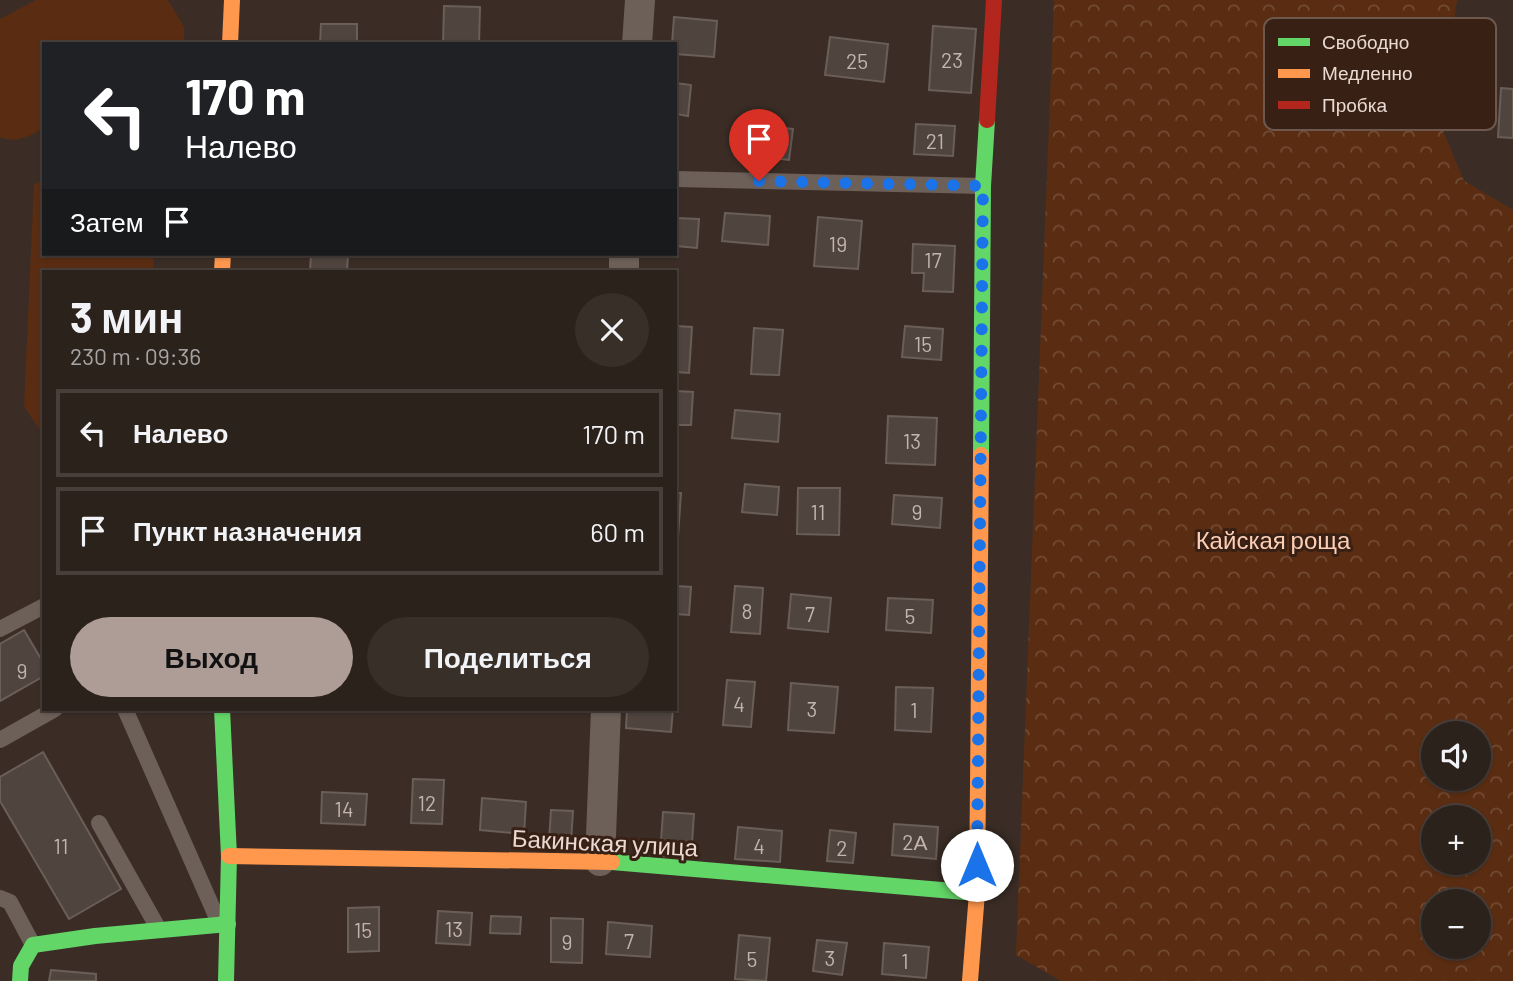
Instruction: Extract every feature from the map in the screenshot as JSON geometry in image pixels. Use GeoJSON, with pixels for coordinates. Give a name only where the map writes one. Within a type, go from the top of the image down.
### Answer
{"type":"FeatureCollection","features":[{"type":"Feature","properties":{"kind":"street"},"geometry":{"type":"LineString","coordinates":[[230,42],[232,0]]}},
{"type":"Feature","properties":{"kind":"street"},"geometry":{"type":"LineString","coordinates":[[637,42],[640,0]]}},
{"type":"Feature","properties":{"kind":"street"},"geometry":{"type":"LineString","coordinates":[[970,981],[977,892],[983,186],[993,0]]}},
{"type":"Feature","properties":{"kind":"street"},"geometry":{"type":"LineString","coordinates":[[222,711],[229,856],[224,924],[226,981]]}},
{"type":"Feature","properties":{"kind":"street"},"geometry":{"type":"LineString","coordinates":[[600,861],[606,711]]}},
{"type":"Feature","properties":{"kind":"street","name":"Бакинская улица"},"geometry":{"type":"LineString","coordinates":[[229,856],[600,861],[977,892]]}},
{"type":"Feature","properties":{"kind":"street"},"geometry":{"type":"LineString","coordinates":[[20,981],[21,966],[33,945],[224,924]]}},
{"type":"Feature","properties":{"kind":"lane"},"geometry":{"type":"LineString","coordinates":[[677,179],[983,186]]}},
{"type":"Feature","properties":{"kind":"lane"},"geometry":{"type":"LineString","coordinates":[[0,629],[42,607]]}},
{"type":"Feature","properties":{"kind":"lane"},"geometry":{"type":"LineString","coordinates":[[0,740],[51,711]]}},
{"type":"Feature","properties":{"kind":"lane"},"geometry":{"type":"LineString","coordinates":[[126,711],[224,924]]}},
{"type":"Feature","properties":{"kind":"lane"},"geometry":{"type":"LineString","coordinates":[[99,823],[160,930]]}},
{"type":"Feature","properties":{"kind":"lane"},"geometry":{"type":"LineString","coordinates":[[0,898],[10,902],[33,945]]}},
{"type":"Feature","properties":{"kind":"green space"},"geometry":{"type":"Polygon","coordinates":[[[36,0],[168,0],[184,27],[184,42],[42,42],[42,129],[12,140],[0,137],[0,19],[36,0]]]}},
{"type":"Feature","properties":{"kind":"green space","name":"Кайская роща"},"geometry":{"type":"Polygon","coordinates":[[[1054,0],[1457,0],[1454,18],[1264,18],[1264,130],[1443,130],[1464,181],[1513,210],[1513,981],[1061,981],[1016,955],[1054,0]]]}},
{"type":"Feature","properties":{"kind":"green space"},"geometry":{"type":"Polygon","coordinates":[[[42,179],[42,256],[154,256],[153,270],[42,270],[42,433],[24,406],[34,185],[42,179]]]}},
{"type":"Feature","properties":{"kind":"building"},"geometry":{"type":"Polygon","coordinates":[[[444,6],[480,7],[479,42],[443,42],[444,6]]]}},
{"type":"Feature","properties":{"kind":"building"},"geometry":{"type":"Polygon","coordinates":[[[674,17],[717,21],[714,57],[677,54],[677,42],[672,42],[674,17]]]}},
{"type":"Feature","properties":{"kind":"building"},"geometry":{"type":"Polygon","coordinates":[[[321,24],[357,24],[357,42],[320,42],[321,24]]]}},
{"type":"Feature","properties":{"kind":"building"},"geometry":{"type":"Polygon","coordinates":[[[933,26],[976,29],[971,93],[929,90],[933,26]]]}},
{"type":"Feature","properties":{"kind":"building"},"geometry":{"type":"Polygon","coordinates":[[[830,37],[888,44],[884,82],[825,75],[830,37]]]}},
{"type":"Feature","properties":{"kind":"building"},"geometry":{"type":"Polygon","coordinates":[[[677,83],[691,85],[688,116],[677,114],[677,83]]]}},
{"type":"Feature","properties":{"kind":"building"},"geometry":{"type":"Polygon","coordinates":[[[1501,88],[1513,89],[1513,138],[1498,137],[1501,88]]]}},
{"type":"Feature","properties":{"kind":"building"},"geometry":{"type":"Polygon","coordinates":[[[916,124],[955,126],[953,156],[914,154],[916,124]]]}},
{"type":"Feature","properties":{"kind":"building"},"geometry":{"type":"Polygon","coordinates":[[[764,126],[793,129],[789,160],[761,157],[764,126]]]}},
{"type":"Feature","properties":{"kind":"building"},"geometry":{"type":"Polygon","coordinates":[[[725,213],[770,216],[768,245],[722,241],[725,213]]]}},
{"type":"Feature","properties":{"kind":"building"},"geometry":{"type":"Polygon","coordinates":[[[818,217],[862,221],[858,269],[814,266],[818,217]]]}},
{"type":"Feature","properties":{"kind":"building"},"geometry":{"type":"Polygon","coordinates":[[[677,218],[699,219],[697,248],[677,246],[677,218]]]}},
{"type":"Feature","properties":{"kind":"building"},"geometry":{"type":"Polygon","coordinates":[[[913,244],[955,246],[953,292],[923,291],[924,273],[912,273],[913,244]]]}},
{"type":"Feature","properties":{"kind":"building"},"geometry":{"type":"Polygon","coordinates":[[[311,256],[348,256],[347,270],[310,270],[311,256]]]}},
{"type":"Feature","properties":{"kind":"building"},"geometry":{"type":"Polygon","coordinates":[[[677,326],[692,327],[689,373],[677,372],[677,326]]]}},
{"type":"Feature","properties":{"kind":"building"},"geometry":{"type":"Polygon","coordinates":[[[905,326],[943,329],[941,360],[902,357],[905,326]]]}},
{"type":"Feature","properties":{"kind":"building"},"geometry":{"type":"Polygon","coordinates":[[[754,328],[783,330],[779,375],[751,374],[754,328]]]}},
{"type":"Feature","properties":{"kind":"building"},"geometry":{"type":"Polygon","coordinates":[[[677,391],[693,392],[691,425],[677,425],[677,391]]]}},
{"type":"Feature","properties":{"kind":"building"},"geometry":{"type":"Polygon","coordinates":[[[735,410],[780,414],[778,442],[732,438],[735,410]]]}},
{"type":"Feature","properties":{"kind":"building"},"geometry":{"type":"Polygon","coordinates":[[[888,416],[937,418],[935,465],[886,463],[888,416]]]}},
{"type":"Feature","properties":{"kind":"building"},"geometry":{"type":"Polygon","coordinates":[[[745,484],[779,487],[777,515],[742,512],[745,484]]]}},
{"type":"Feature","properties":{"kind":"building"},"geometry":{"type":"Polygon","coordinates":[[[798,488],[840,488],[839,535],[797,534],[798,488]]]}},
{"type":"Feature","properties":{"kind":"building"},"geometry":{"type":"Polygon","coordinates":[[[677,493],[681,493],[678,537],[677,493]]]}},
{"type":"Feature","properties":{"kind":"building"},"geometry":{"type":"Polygon","coordinates":[[[894,495],[942,498],[940,528],[892,524],[894,495]]]}},
{"type":"Feature","properties":{"kind":"building"},"geometry":{"type":"Polygon","coordinates":[[[677,586],[691,587],[689,615],[677,614],[677,586]]]}},
{"type":"Feature","properties":{"kind":"building"},"geometry":{"type":"Polygon","coordinates":[[[735,586],[763,588],[760,634],[731,632],[735,586]]]}},
{"type":"Feature","properties":{"kind":"building"},"geometry":{"type":"Polygon","coordinates":[[[791,594],[831,598],[828,632],[788,628],[791,594]]]}},
{"type":"Feature","properties":{"kind":"building"},"geometry":{"type":"Polygon","coordinates":[[[888,598],[933,600],[931,633],[886,630],[888,598]]]}},
{"type":"Feature","properties":{"kind":"building"},"geometry":{"type":"Polygon","coordinates":[[[24,630],[42,661],[42,677],[0,701],[0,644],[24,630]]]}},
{"type":"Feature","properties":{"kind":"building"},"geometry":{"type":"Polygon","coordinates":[[[727,680],[755,682],[751,727],[723,725],[727,680]]]}},
{"type":"Feature","properties":{"kind":"building"},"geometry":{"type":"Polygon","coordinates":[[[791,683],[838,687],[834,733],[788,730],[791,683]]]}},
{"type":"Feature","properties":{"kind":"building"},"geometry":{"type":"Polygon","coordinates":[[[896,687],[933,688],[931,732],[895,730],[896,687]]]}},
{"type":"Feature","properties":{"kind":"building"},"geometry":{"type":"Polygon","coordinates":[[[627,711],[673,711],[671,732],[626,728],[627,711]]]}},
{"type":"Feature","properties":{"kind":"building"},"geometry":{"type":"Polygon","coordinates":[[[43,752],[121,889],[69,919],[0,801],[0,777],[43,752]]]}},
{"type":"Feature","properties":{"kind":"building"},"geometry":{"type":"Polygon","coordinates":[[[413,779],[444,780],[442,824],[411,823],[413,779]]]}},
{"type":"Feature","properties":{"kind":"building"},"geometry":{"type":"Polygon","coordinates":[[[322,792],[367,794],[365,825],[321,823],[322,792]]]}},
{"type":"Feature","properties":{"kind":"building"},"geometry":{"type":"Polygon","coordinates":[[[482,798],[526,802],[524,834],[480,830],[482,798]]]}},
{"type":"Feature","properties":{"kind":"building"},"geometry":{"type":"Polygon","coordinates":[[[551,810],[573,811],[571,842],[549,841],[551,810]]]}},
{"type":"Feature","properties":{"kind":"building"},"geometry":{"type":"Polygon","coordinates":[[[663,812],[694,814],[691,858],[660,856],[663,812]]]}},
{"type":"Feature","properties":{"kind":"building"},"geometry":{"type":"Polygon","coordinates":[[[894,824],[938,827],[936,859],[892,855],[894,824]]]}},
{"type":"Feature","properties":{"kind":"building"},"geometry":{"type":"Polygon","coordinates":[[[738,827],[782,831],[780,862],[735,859],[738,827]]]}},
{"type":"Feature","properties":{"kind":"building"},"geometry":{"type":"Polygon","coordinates":[[[830,830],[856,833],[853,863],[827,861],[830,830]]]}},
{"type":"Feature","properties":{"kind":"building"},"geometry":{"type":"Polygon","coordinates":[[[379,907],[379,951],[348,952],[348,908],[379,907]]]}},
{"type":"Feature","properties":{"kind":"building"},"geometry":{"type":"Polygon","coordinates":[[[438,911],[472,913],[470,945],[436,943],[438,911]]]}},
{"type":"Feature","properties":{"kind":"building"},"geometry":{"type":"Polygon","coordinates":[[[491,916],[521,917],[520,934],[490,933],[491,916]]]}},
{"type":"Feature","properties":{"kind":"building"},"geometry":{"type":"Polygon","coordinates":[[[551,918],[583,919],[582,963],[551,962],[551,918]]]}},
{"type":"Feature","properties":{"kind":"building"},"geometry":{"type":"Polygon","coordinates":[[[608,922],[652,926],[650,957],[606,954],[608,922]]]}},
{"type":"Feature","properties":{"kind":"building"},"geometry":{"type":"Polygon","coordinates":[[[739,935],[770,938],[766,981],[735,979],[739,935]]]}},
{"type":"Feature","properties":{"kind":"building"},"geometry":{"type":"Polygon","coordinates":[[[817,940],[847,943],[842,975],[813,971],[817,940]]]}},
{"type":"Feature","properties":{"kind":"building"},"geometry":{"type":"Polygon","coordinates":[[[884,943],[929,947],[926,978],[882,974],[884,943]]]}},
{"type":"Feature","properties":{"kind":"building"},"geometry":{"type":"Polygon","coordinates":[[[51,970],[96,974],[96,981],[49,981],[51,970]]]}},
{"type":"Feature","properties":{"kind":"traffic: fast"},"geometry":{"type":"LineString","coordinates":[[981,455],[983,186],[987,120]]}},
{"type":"Feature","properties":{"kind":"traffic: fast"},"geometry":{"type":"LineString","coordinates":[[222,711],[229,856],[226,981]]}},
{"type":"Feature","properties":{"kind":"traffic: fast"},"geometry":{"type":"LineString","coordinates":[[612,862],[977,893]]}},
{"type":"Feature","properties":{"kind":"traffic: fast"},"geometry":{"type":"LineString","coordinates":[[20,981],[21,966],[33,945],[95,936],[228,924]]}},
{"type":"Feature","properties":{"kind":"traffic: slow"},"geometry":{"type":"LineString","coordinates":[[230,42],[232,0]]}},
{"type":"Feature","properties":{"kind":"traffic: slow"},"geometry":{"type":"LineString","coordinates":[[222,270],[223,256]]}},
{"type":"Feature","properties":{"kind":"traffic: slow"},"geometry":{"type":"LineString","coordinates":[[970,981],[977,893],[981,455]]}},
{"type":"Feature","properties":{"kind":"traffic: slow"},"geometry":{"type":"LineString","coordinates":[[229,856],[612,862]]}},
{"type":"Feature","properties":{"kind":"traffic: jam"},"geometry":{"type":"LineString","coordinates":[[987,120],[994,0]]}},
{"type":"Feature","properties":{"kind":"route"},"geometry":{"type":"LineString","coordinates":[[759,181],[983,186],[977,865]]}}]}
